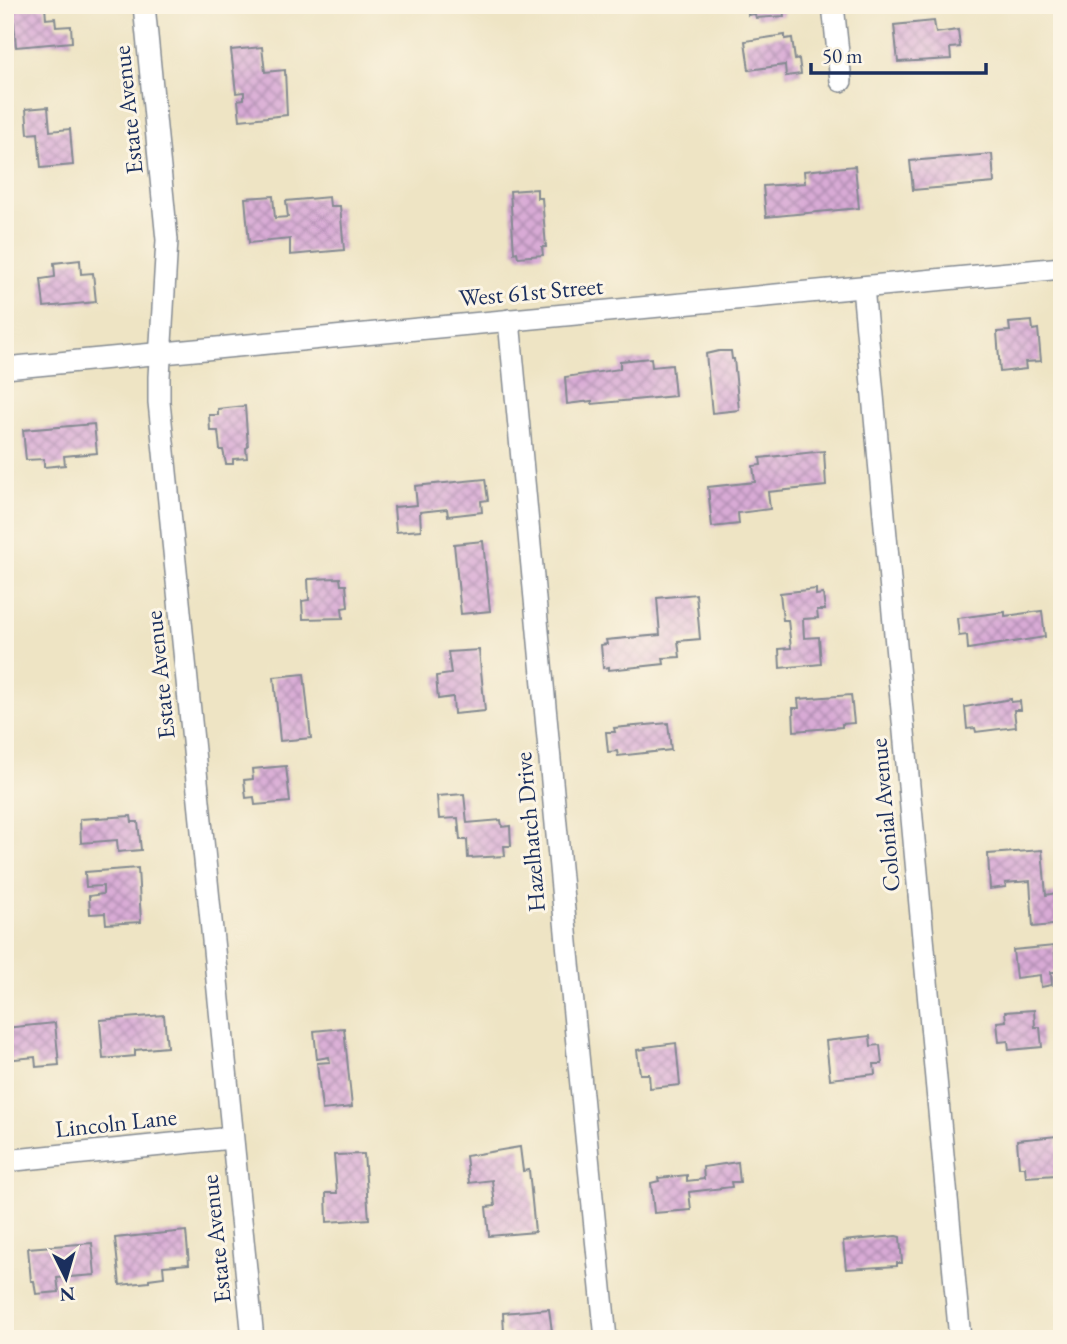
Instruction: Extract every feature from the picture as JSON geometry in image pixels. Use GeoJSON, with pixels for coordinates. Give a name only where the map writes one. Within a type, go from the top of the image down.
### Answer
{"type":"FeatureCollection","features":[{"type":"Feature","properties":{"kind":"street","name":"Estate Avenue"},"geometry":{"type":"LineString","coordinates":[[144,5],[167,240],[159,402],[253,1339]]}},
{"type":"Feature","properties":{"kind":"street"},"geometry":{"type":"LineString","coordinates":[[833,5],[841,81]]}},
{"type":"Feature","properties":{"kind":"street","name":"West 61st Street"},"geometry":{"type":"LineString","coordinates":[[5,368],[1062,268]]}},
{"type":"Feature","properties":{"kind":"street","name":"Colonial Avenue"},"geometry":{"type":"LineString","coordinates":[[863,287],[960,1339]]}},
{"type":"Feature","properties":{"kind":"street","name":"Hazelhatch Drive"},"geometry":{"type":"LineString","coordinates":[[509,320],[606,1339]]}},
{"type":"Feature","properties":{"kind":"street","name":"Lincoln Lane"},"geometry":{"type":"LineString","coordinates":[[5,1161],[231,1138]]}},
{"type":"Feature","properties":{"kind":"building"},"geometry":{"type":"Polygon","coordinates":[[[5,5],[16,5],[16,9],[45,7],[46,19],[55,18],[56,27],[71,26],[72,42],[16,47],[14,22],[5,23],[5,5]]]}},
{"type":"Feature","properties":{"kind":"building"},"geometry":{"type":"Polygon","coordinates":[[[748,5],[791,5],[791,8],[783,9],[784,16],[756,18],[755,14],[748,15],[748,5]]]}},
{"type":"Feature","properties":{"kind":"building"},"geometry":{"type":"Polygon","coordinates":[[[934,21],[936,33],[958,30],[960,47],[950,48],[951,59],[898,62],[894,25],[934,21]]]}},
{"type":"Feature","properties":{"kind":"building"},"geometry":{"type":"Polygon","coordinates":[[[785,35],[785,39],[792,38],[795,60],[799,59],[801,74],[786,76],[785,65],[749,70],[745,41],[785,35]]]}},
{"type":"Feature","properties":{"kind":"building"},"geometry":{"type":"Polygon","coordinates":[[[262,47],[265,72],[285,70],[287,115],[240,120],[238,100],[244,99],[244,92],[236,93],[231,50],[262,47]]]}},
{"type":"Feature","properties":{"kind":"building"},"geometry":{"type":"Polygon","coordinates":[[[48,107],[50,131],[70,129],[73,165],[41,168],[38,133],[28,134],[26,109],[48,107]]]}},
{"type":"Feature","properties":{"kind":"building"},"geometry":{"type":"Polygon","coordinates":[[[992,154],[994,183],[913,190],[910,161],[992,154]]]}},
{"type":"Feature","properties":{"kind":"building"},"geometry":{"type":"Polygon","coordinates":[[[855,166],[859,208],[766,217],[763,186],[805,183],[804,171],[855,166]]]}},
{"type":"Feature","properties":{"kind":"building"},"geometry":{"type":"Polygon","coordinates":[[[537,189],[537,198],[542,198],[546,247],[542,247],[543,255],[518,257],[517,252],[514,253],[510,191],[537,189]]]}},
{"type":"Feature","properties":{"kind":"building"},"geometry":{"type":"Polygon","coordinates":[[[273,196],[275,218],[288,217],[286,201],[329,197],[330,206],[340,206],[344,250],[290,255],[290,239],[249,243],[245,198],[273,196]]]}},
{"type":"Feature","properties":{"kind":"building"},"geometry":{"type":"Polygon","coordinates":[[[80,260],[81,274],[93,273],[96,302],[44,307],[41,279],[55,277],[54,263],[80,260]]]}},
{"type":"Feature","properties":{"kind":"building"},"geometry":{"type":"Polygon","coordinates":[[[1032,321],[1033,330],[1038,329],[1041,361],[1025,362],[1026,369],[1000,372],[997,332],[1010,331],[1009,323],[1032,321]]]}},
{"type":"Feature","properties":{"kind":"building"},"geometry":{"type":"Polygon","coordinates":[[[731,351],[734,359],[739,410],[712,413],[706,354],[731,351]]]}},
{"type":"Feature","properties":{"kind":"building"},"geometry":{"type":"Polygon","coordinates":[[[651,358],[652,367],[672,365],[675,396],[567,404],[565,377],[620,369],[620,361],[651,358]]]}},
{"type":"Feature","properties":{"kind":"building"},"geometry":{"type":"Polygon","coordinates":[[[245,406],[247,458],[233,459],[233,464],[226,464],[223,450],[220,450],[218,431],[210,431],[209,415],[218,415],[218,409],[245,406]]]}},
{"type":"Feature","properties":{"kind":"building"},"geometry":{"type":"Polygon","coordinates":[[[94,424],[97,453],[64,456],[65,465],[44,467],[44,459],[26,460],[23,430],[94,424]]]}},
{"type":"Feature","properties":{"kind":"building"},"geometry":{"type":"Polygon","coordinates":[[[824,451],[826,486],[768,492],[770,509],[738,513],[739,524],[712,527],[708,487],[755,482],[753,466],[761,465],[760,458],[824,451]]]}},
{"type":"Feature","properties":{"kind":"building"},"geometry":{"type":"Polygon","coordinates":[[[485,479],[488,500],[481,501],[482,512],[448,516],[447,509],[420,512],[421,530],[396,532],[394,507],[417,505],[415,486],[485,479]]]}},
{"type":"Feature","properties":{"kind":"building"},"geometry":{"type":"Polygon","coordinates":[[[483,541],[490,611],[461,614],[454,544],[483,541]]]}},
{"type":"Feature","properties":{"kind":"building"},"geometry":{"type":"Polygon","coordinates":[[[340,578],[341,585],[346,585],[348,607],[342,608],[343,618],[303,619],[302,601],[309,600],[308,579],[340,578]]]}},
{"type":"Feature","properties":{"kind":"building"},"geometry":{"type":"Polygon","coordinates":[[[816,589],[816,595],[823,594],[825,610],[817,610],[818,618],[803,619],[804,638],[819,637],[821,664],[780,668],[779,649],[791,648],[788,620],[783,620],[780,593],[816,589]]]}},
{"type":"Feature","properties":{"kind":"building"},"geometry":{"type":"Polygon","coordinates":[[[696,594],[700,639],[678,641],[680,657],[663,658],[664,664],[609,670],[609,667],[603,668],[601,645],[607,644],[606,640],[660,635],[657,598],[696,594]]]}},
{"type":"Feature","properties":{"kind":"building"},"geometry":{"type":"Polygon","coordinates":[[[1042,611],[1045,637],[968,649],[967,635],[959,636],[957,618],[1042,611]]]}},
{"type":"Feature","properties":{"kind":"building"},"geometry":{"type":"Polygon","coordinates":[[[479,650],[485,711],[454,714],[453,697],[438,699],[436,676],[451,674],[448,652],[479,650]]]}},
{"type":"Feature","properties":{"kind":"building"},"geometry":{"type":"Polygon","coordinates":[[[304,674],[311,738],[280,741],[274,677],[304,674]]]}},
{"type":"Feature","properties":{"kind":"building"},"geometry":{"type":"Polygon","coordinates":[[[851,695],[854,723],[842,724],[842,727],[794,731],[793,708],[799,708],[798,699],[851,695]]]}},
{"type":"Feature","properties":{"kind":"building"},"geometry":{"type":"Polygon","coordinates":[[[1011,699],[1011,702],[1020,701],[1021,710],[1014,710],[1016,727],[976,732],[975,728],[967,729],[965,707],[1011,699]]]}},
{"type":"Feature","properties":{"kind":"building"},"geometry":{"type":"Polygon","coordinates":[[[668,723],[671,750],[618,756],[617,751],[608,752],[606,732],[615,732],[614,728],[668,723]]]}},
{"type":"Feature","properties":{"kind":"building"},"geometry":{"type":"Polygon","coordinates":[[[286,766],[290,802],[255,805],[254,797],[246,798],[244,780],[253,779],[252,769],[286,766]]]}},
{"type":"Feature","properties":{"kind":"building"},"geometry":{"type":"Polygon","coordinates":[[[464,794],[467,823],[501,820],[502,827],[510,826],[511,846],[504,846],[505,856],[468,858],[467,840],[460,840],[458,818],[439,819],[437,796],[464,794]]]}},
{"type":"Feature","properties":{"kind":"building"},"geometry":{"type":"Polygon","coordinates":[[[131,816],[132,822],[138,822],[141,850],[118,852],[117,840],[81,843],[80,819],[131,816]]]}},
{"type":"Feature","properties":{"kind":"building"},"geometry":{"type":"Polygon","coordinates":[[[1042,850],[1046,895],[1060,892],[1062,894],[1062,924],[1033,927],[1030,881],[1005,883],[1006,887],[990,889],[988,854],[1042,850]]]}},
{"type":"Feature","properties":{"kind":"building"},"geometry":{"type":"Polygon","coordinates":[[[138,868],[141,922],[106,924],[105,913],[90,914],[89,896],[103,894],[103,886],[86,887],[85,872],[138,868]]]}},
{"type":"Feature","properties":{"kind":"building"},"geometry":{"type":"Polygon","coordinates":[[[1054,946],[1057,972],[1051,972],[1052,985],[1041,987],[1040,975],[1016,978],[1013,950],[1054,946]]]}},
{"type":"Feature","properties":{"kind":"building"},"geometry":{"type":"Polygon","coordinates":[[[1034,1010],[1035,1027],[1040,1027],[1042,1047],[1009,1050],[1008,1041],[999,1042],[997,1022],[1006,1021],[1005,1012],[1034,1010]]]}},
{"type":"Feature","properties":{"kind":"building"},"geometry":{"type":"Polygon","coordinates":[[[164,1015],[167,1047],[135,1050],[135,1056],[103,1059],[100,1020],[164,1015]]]}},
{"type":"Feature","properties":{"kind":"building"},"geometry":{"type":"Polygon","coordinates":[[[55,1023],[59,1065],[36,1067],[35,1057],[5,1060],[5,1028],[55,1023]]]}},
{"type":"Feature","properties":{"kind":"building"},"geometry":{"type":"Polygon","coordinates":[[[344,1028],[352,1107],[322,1110],[317,1063],[330,1062],[329,1057],[317,1059],[314,1031],[344,1028]]]}},
{"type":"Feature","properties":{"kind":"building"},"geometry":{"type":"Polygon","coordinates":[[[870,1036],[871,1046],[880,1045],[882,1064],[874,1064],[875,1074],[830,1079],[826,1041],[870,1036]]]}},
{"type":"Feature","properties":{"kind":"building"},"geometry":{"type":"Polygon","coordinates":[[[676,1043],[680,1085],[650,1088],[649,1074],[640,1074],[637,1050],[676,1043]]]}},
{"type":"Feature","properties":{"kind":"building"},"geometry":{"type":"Polygon","coordinates":[[[1057,1136],[1060,1165],[1055,1165],[1056,1175],[1026,1177],[1025,1167],[1019,1167],[1017,1140],[1057,1136]]]}},
{"type":"Feature","properties":{"kind":"building"},"geometry":{"type":"Polygon","coordinates":[[[520,1147],[523,1171],[529,1170],[535,1232],[489,1236],[486,1207],[495,1206],[492,1180],[469,1183],[466,1156],[520,1147]]]}},
{"type":"Feature","properties":{"kind":"building"},"geometry":{"type":"Polygon","coordinates":[[[364,1154],[369,1219],[327,1222],[326,1193],[337,1193],[334,1155],[364,1154]]]}},
{"type":"Feature","properties":{"kind":"building"},"geometry":{"type":"Polygon","coordinates":[[[738,1162],[740,1182],[731,1182],[732,1187],[689,1192],[691,1210],[654,1213],[651,1183],[659,1181],[658,1178],[687,1175],[687,1181],[704,1179],[703,1167],[738,1162]]]}},
{"type":"Feature","properties":{"kind":"building"},"geometry":{"type":"Polygon","coordinates":[[[186,1231],[189,1264],[163,1266],[164,1277],[149,1279],[149,1282],[120,1285],[115,1238],[186,1231]]]}},
{"type":"Feature","properties":{"kind":"building"},"geometry":{"type":"Polygon","coordinates":[[[900,1237],[902,1263],[897,1263],[897,1266],[846,1269],[843,1241],[900,1237]]]}},
{"type":"Feature","properties":{"kind":"building"},"geometry":{"type":"Polygon","coordinates":[[[92,1243],[95,1275],[57,1278],[59,1292],[36,1294],[34,1281],[31,1281],[28,1248],[92,1243]]]}},
{"type":"Feature","properties":{"kind":"building"},"geometry":{"type":"Polygon","coordinates":[[[549,1309],[553,1339],[511,1339],[511,1333],[504,1333],[503,1313],[549,1309]]]}}]}
